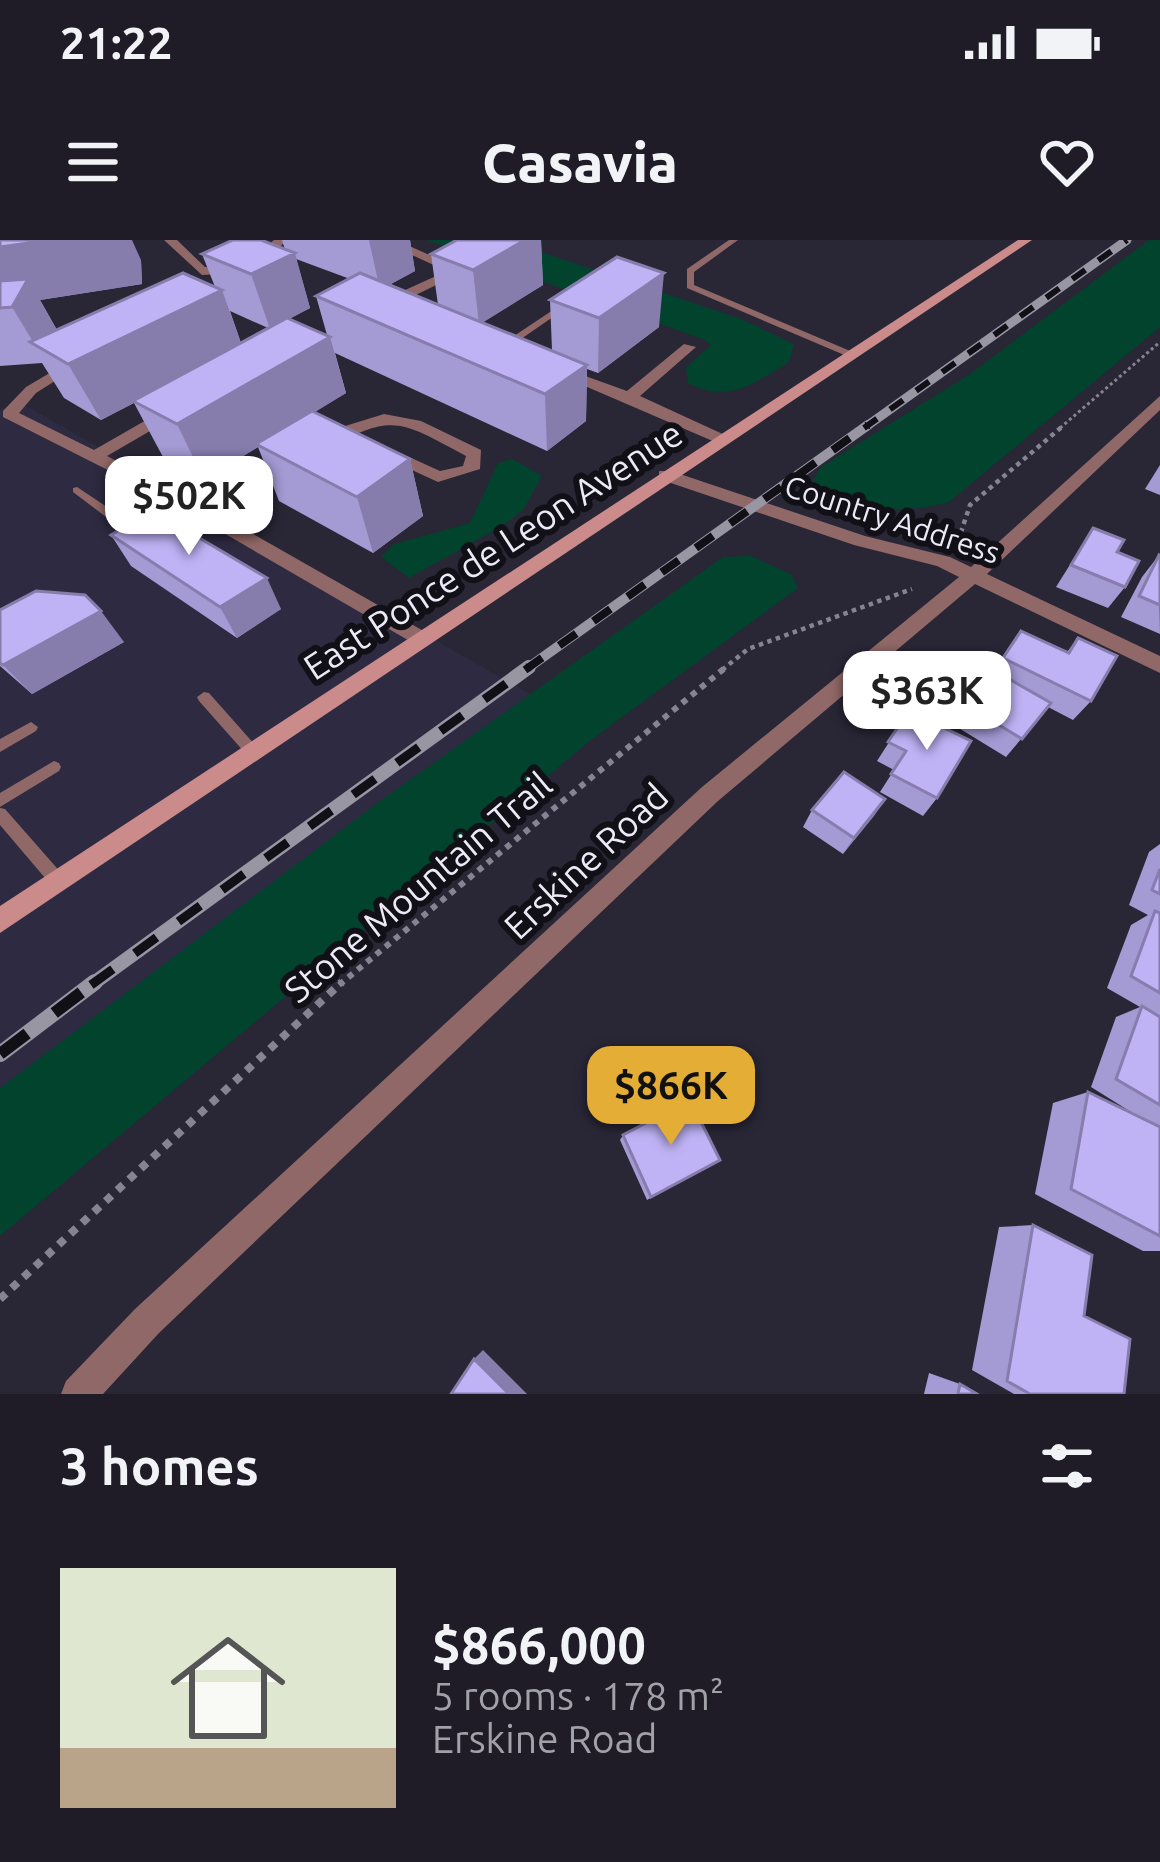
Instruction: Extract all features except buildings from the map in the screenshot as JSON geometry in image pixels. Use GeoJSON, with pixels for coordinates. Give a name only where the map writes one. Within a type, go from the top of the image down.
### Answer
{"type":"FeatureCollection","features":[{"type":"Feature","properties":{"kind":"main road","name":"East Ponce de Leon Avenue"},"geometry":{"type":"LineString","coordinates":[[0,921],[250,750],[1026,240]]}},
{"type":"Feature","properties":{"kind":"street"},"geometry":{"type":"LineString","coordinates":[[170,240],[198,276],[249,269],[281,240]]}},
{"type":"Feature","properties":{"kind":"street"},"geometry":{"type":"LineString","coordinates":[[385,240],[458,271],[374,306],[402,310]]}},
{"type":"Feature","properties":{"kind":"street"},"geometry":{"type":"LineString","coordinates":[[480,341],[520,357]]}},
{"type":"Feature","properties":{"kind":"street"},"geometry":{"type":"LineString","coordinates":[[92,347],[63,373],[31,389],[9,414],[212,519],[420,638]]}},
{"type":"Feature","properties":{"kind":"street"},"geometry":{"type":"LineString","coordinates":[[629,397],[689,347]]}},
{"type":"Feature","properties":{"kind":"street"},"geometry":{"type":"LineString","coordinates":[[542,365],[629,397],[721,440]]}},
{"type":"Feature","properties":{"kind":"street"},"geometry":{"type":"LineString","coordinates":[[94,457],[194,399]]}},
{"type":"Feature","properties":{"kind":"street","name":"Erskine Road"},"geometry":{"type":"LineString","coordinates":[[79,1394],[147,1321],[710,794],[974,574],[1160,400]]}},
{"type":"Feature","properties":{"kind":"street"},"geometry":{"type":"LineString","coordinates":[[212,519],[344,431],[364,418],[398,417],[475,454],[471,470],[438,478],[344,431]]}},
{"type":"Feature","properties":{"kind":"street","name":"Country Address"},"geometry":{"type":"LineString","coordinates":[[665,475],[974,574],[1160,665]]}},
{"type":"Feature","properties":{"kind":"lane"},"geometry":{"type":"LineString","coordinates":[[734,240],[690,271],[690,286],[852,355]]}},
{"type":"Feature","properties":{"kind":"lane"},"geometry":{"type":"LineString","coordinates":[[499,349],[559,310]]}},
{"type":"Feature","properties":{"kind":"lane"},"geometry":{"type":"LineString","coordinates":[[77,490],[118,520]]}},
{"type":"Feature","properties":{"kind":"lane"},"geometry":{"type":"LineString","coordinates":[[204,697],[250,750]]}},
{"type":"Feature","properties":{"kind":"lane"},"geometry":{"type":"LineString","coordinates":[[0,746],[31,727]]}},
{"type":"Feature","properties":{"kind":"lane"},"geometry":{"type":"LineString","coordinates":[[0,801],[54,767]]}},
{"type":"Feature","properties":{"kind":"lane"},"geometry":{"type":"LineString","coordinates":[[0,814],[57,880]]}},
{"type":"Feature","properties":{"kind":"path"},"geometry":{"type":"LineString","coordinates":[[958,545],[960,522],[970,506],[1160,342]]}},
{"type":"Feature","properties":{"kind":"path","name":"Stone Mountain Trail"},"geometry":{"type":"LineString","coordinates":[[0,1299],[364,961],[748,649],[917,587]]}},
{"type":"Feature","properties":{"kind":"shaded area"},"geometry":{"type":"Polygon","coordinates":[[[18,401],[542,701],[0,1134],[0,410],[18,401]]]}},
{"type":"Feature","properties":{"kind":"green space"},"geometry":{"type":"Polygon","coordinates":[[[427,240],[505,240],[741,319],[794,344],[789,362],[740,389],[702,389],[688,383],[686,367],[711,345],[705,340],[427,240]]]}},
{"type":"Feature","properties":{"kind":"green space"},"geometry":{"type":"Polygon","coordinates":[[[1149,240],[1160,240],[1160,327],[949,502],[912,509],[879,507],[812,482],[821,467],[970,374],[1149,240]]]}},
{"type":"Feature","properties":{"kind":"green space"},"geometry":{"type":"Polygon","coordinates":[[[512,459],[542,476],[524,509],[504,525],[409,578],[381,557],[394,544],[470,523],[498,463],[512,459]]]}},
{"type":"Feature","properties":{"kind":"green space"},"geometry":{"type":"Polygon","coordinates":[[[751,556],[791,574],[798,588],[591,740],[0,1236],[0,1088],[376,804],[723,557],[751,556]]]}},
{"type":"Feature","properties":{"kind":"railway"},"geometry":{"type":"LineString","coordinates":[[864,428],[1127,240]]}},
{"type":"Feature","properties":{"kind":"railway"},"geometry":{"type":"LineString","coordinates":[[525,670],[868,425]]}},
{"type":"Feature","properties":{"kind":"railway"},"geometry":{"type":"LineString","coordinates":[[92,984],[529,667]]}},
{"type":"Feature","properties":{"kind":"railway"},"geometry":{"type":"LineString","coordinates":[[0,1054],[92,984]]}}]}
